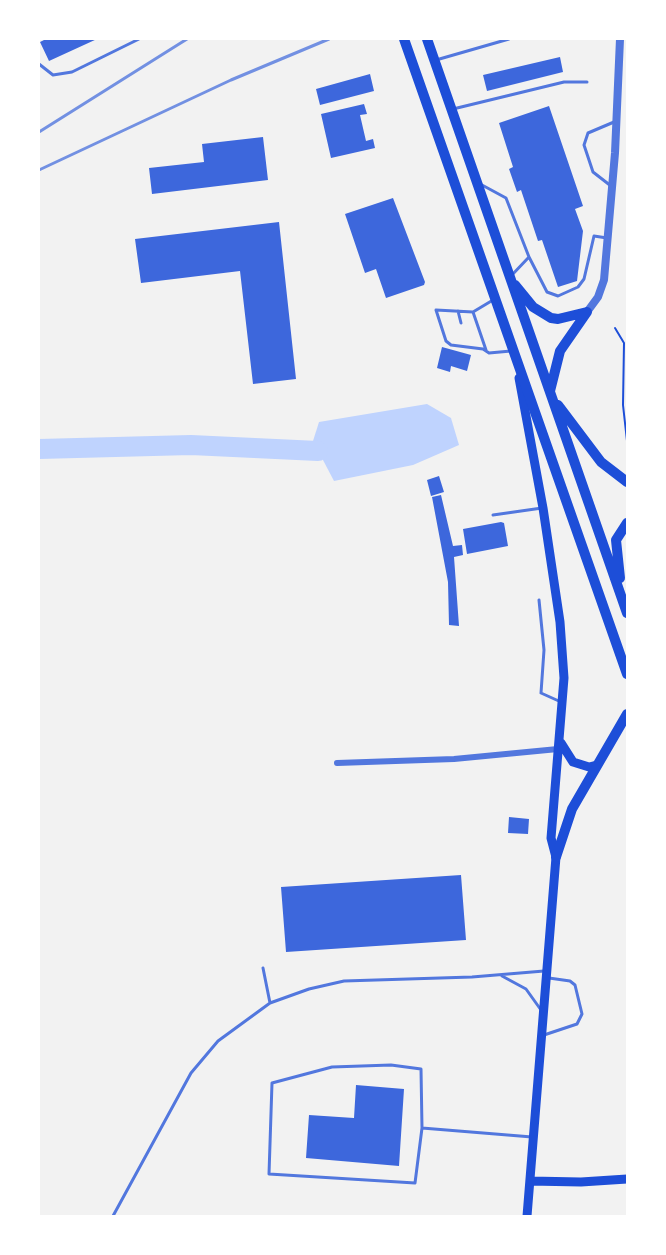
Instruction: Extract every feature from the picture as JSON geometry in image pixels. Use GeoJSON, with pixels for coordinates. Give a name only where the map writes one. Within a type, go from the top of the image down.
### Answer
{"type":"FeatureCollection","features":[{"type":"Feature","properties":{"kind":"highway"},"geometry":{"type":"LineString","coordinates":[[404,39],[627,674]]}},
{"type":"Feature","properties":{"kind":"highway"},"geometry":{"type":"LineString","coordinates":[[427,39],[626,609]]}},
{"type":"Feature","properties":{"kind":"highway"},"geometry":{"type":"LineString","coordinates":[[510,278],[543,314],[558,319],[587,312]]}},
{"type":"Feature","properties":{"kind":"highway"},"geometry":{"type":"LineString","coordinates":[[587,312],[560,351],[550,393],[601,462],[627,482]]}},
{"type":"Feature","properties":{"kind":"highway"},"geometry":{"type":"LineString","coordinates":[[626,609],[615,546],[617,534],[627,523]]}},
{"type":"Feature","properties":{"kind":"highway"},"geometry":{"type":"LineString","coordinates":[[556,856],[572,809],[627,714]]}},
{"type":"Feature","properties":{"kind":"main road"},"geometry":{"type":"LineString","coordinates":[[514,352],[543,508],[561,631],[564,678],[551,838],[556,856],[527,1216]]}},
{"type":"Feature","properties":{"kind":"main road"},"geometry":{"type":"LineString","coordinates":[[559,746],[573,762],[589,767],[597,765]]}},
{"type":"Feature","properties":{"kind":"main road"},"geometry":{"type":"LineString","coordinates":[[530,1181],[627,1179]]}},
{"type":"Feature","properties":{"kind":"street"},"geometry":{"type":"LineString","coordinates":[[587,312],[598,297],[604,280],[623,50],[620,39]]}},
{"type":"Feature","properties":{"kind":"street"},"geometry":{"type":"LineString","coordinates":[[337,763],[454,759],[559,746]]}},
{"type":"Feature","properties":{"kind":"lane"},"geometry":{"type":"LineString","coordinates":[[39,64],[53,75],[72,72],[139,39]]}},
{"type":"Feature","properties":{"kind":"lane"},"geometry":{"type":"LineString","coordinates":[[434,61],[509,39]]}},
{"type":"Feature","properties":{"kind":"lane"},"geometry":{"type":"LineString","coordinates":[[451,110],[564,82],[586,82]]}},
{"type":"Feature","properties":{"kind":"lane"},"geometry":{"type":"LineString","coordinates":[[612,188],[593,172],[584,145],[588,133],[617,120]]}},
{"type":"Feature","properties":{"kind":"lane"},"geometry":{"type":"LineString","coordinates":[[477,183],[506,198],[529,257],[547,292],[558,296],[582,283],[594,236],[608,238]]}},
{"type":"Feature","properties":{"kind":"lane"},"geometry":{"type":"LineString","coordinates":[[510,278],[529,257]]}},
{"type":"Feature","properties":{"kind":"lane"},"geometry":{"type":"LineString","coordinates":[[495,299],[473,312],[436,310],[446,341],[451,345],[486,351],[514,352]]}},
{"type":"Feature","properties":{"kind":"lane"},"geometry":{"type":"LineString","coordinates":[[458,311],[462,323]]}},
{"type":"Feature","properties":{"kind":"lane"},"geometry":{"type":"LineString","coordinates":[[473,312],[486,351]]}},
{"type":"Feature","properties":{"kind":"lane"},"geometry":{"type":"LineString","coordinates":[[466,340],[469,347]]}},
{"type":"Feature","properties":{"kind":"lane"},"geometry":{"type":"LineString","coordinates":[[493,515],[543,508]]}},
{"type":"Feature","properties":{"kind":"lane"},"geometry":{"type":"LineString","coordinates":[[540,600],[544,650],[542,693],[563,703]]}},
{"type":"Feature","properties":{"kind":"lane"},"geometry":{"type":"LineString","coordinates":[[263,968],[270,1003]]}},
{"type":"Feature","properties":{"kind":"lane"},"geometry":{"type":"LineString","coordinates":[[113,1216],[192,1073],[218,1041],[270,1003],[309,989],[344,981],[547,974],[570,981],[575,985],[582,1014],[577,1024],[542,1035]]}},
{"type":"Feature","properties":{"kind":"lane"},"geometry":{"type":"LineString","coordinates":[[501,975],[531,994],[544,1014]]}},
{"type":"Feature","properties":{"kind":"lane"},"geometry":{"type":"LineString","coordinates":[[391,1065],[421,1069],[423,1128],[415,1183],[269,1174],[272,1083],[332,1067],[391,1065]]}},
{"type":"Feature","properties":{"kind":"lane"},"geometry":{"type":"LineString","coordinates":[[423,1128],[534,1137]]}},
{"type":"Feature","properties":{"kind":"path"},"geometry":{"type":"LineString","coordinates":[[615,328],[624,343],[624,405],[627,441]]}},
{"type":"Feature","properties":{"kind":"water"},"geometry":{"type":"Polygon","coordinates":[[[427,404],[451,418],[459,445],[413,465],[334,481],[313,441],[319,422],[427,404]]]}},
{"type":"Feature","properties":{"kind":"building"},"geometry":{"type":"Polygon","coordinates":[[[46,39],[97,39],[49,61],[40,42],[46,39]]]}},
{"type":"Feature","properties":{"kind":"building"},"geometry":{"type":"Polygon","coordinates":[[[560,57],[563,72],[487,91],[483,75],[560,57]]]}},
{"type":"Feature","properties":{"kind":"building"},"geometry":{"type":"Polygon","coordinates":[[[370,74],[374,91],[320,105],[316,89],[370,74]]]}},
{"type":"Feature","properties":{"kind":"building"},"geometry":{"type":"Polygon","coordinates":[[[364,104],[367,114],[360,115],[366,141],[373,139],[375,148],[331,158],[321,114],[364,104]]]}},
{"type":"Feature","properties":{"kind":"building"},"geometry":{"type":"Polygon","coordinates":[[[549,106],[583,206],[575,209],[583,231],[577,281],[558,287],[542,240],[538,241],[521,190],[517,192],[509,169],[513,167],[499,123],[549,106]]]}},
{"type":"Feature","properties":{"kind":"building"},"geometry":{"type":"Polygon","coordinates":[[[263,137],[268,180],[152,194],[149,168],[204,162],[202,144],[263,137]]]}},
{"type":"Feature","properties":{"kind":"building"},"geometry":{"type":"Polygon","coordinates":[[[393,198],[425,282],[424,285],[386,298],[376,269],[365,273],[345,214],[393,198]]]}},
{"type":"Feature","properties":{"kind":"building"},"geometry":{"type":"Polygon","coordinates":[[[279,222],[296,379],[253,384],[240,271],[141,283],[135,239],[279,222]]]}},
{"type":"Feature","properties":{"kind":"building"},"geometry":{"type":"Polygon","coordinates":[[[442,347],[471,355],[467,371],[451,366],[450,372],[437,368],[442,347]]]}},
{"type":"Feature","properties":{"kind":"building"},"geometry":{"type":"Polygon","coordinates":[[[439,476],[444,492],[431,496],[427,480],[439,476]]]}},
{"type":"Feature","properties":{"kind":"building"},"geometry":{"type":"Polygon","coordinates":[[[441,495],[453,546],[462,545],[463,555],[454,557],[459,626],[449,625],[448,582],[432,497],[441,495]]]}},
{"type":"Feature","properties":{"kind":"building"},"geometry":{"type":"Polygon","coordinates":[[[504,523],[508,546],[467,554],[463,529],[504,523]]]}},
{"type":"Feature","properties":{"kind":"building"},"geometry":{"type":"Polygon","coordinates":[[[509,817],[529,819],[528,834],[508,833],[509,817]]]}},
{"type":"Feature","properties":{"kind":"building"},"geometry":{"type":"Polygon","coordinates":[[[461,875],[466,940],[286,952],[281,887],[461,875]]]}},
{"type":"Feature","properties":{"kind":"building"},"geometry":{"type":"Polygon","coordinates":[[[356,1085],[404,1089],[399,1166],[306,1158],[309,1115],[354,1118],[356,1085]]]}},
{"type":"Feature","properties":{"kind":"waterway"},"geometry":{"type":"LineString","coordinates":[[39,449],[191,445],[318,451]]}},
{"type":"Feature","properties":{"kind":"railway"},"geometry":{"type":"LineString","coordinates":[[39,132],[187,39]]}},
{"type":"Feature","properties":{"kind":"railway"},"geometry":{"type":"LineString","coordinates":[[39,170],[231,80],[329,39]]}}]}
